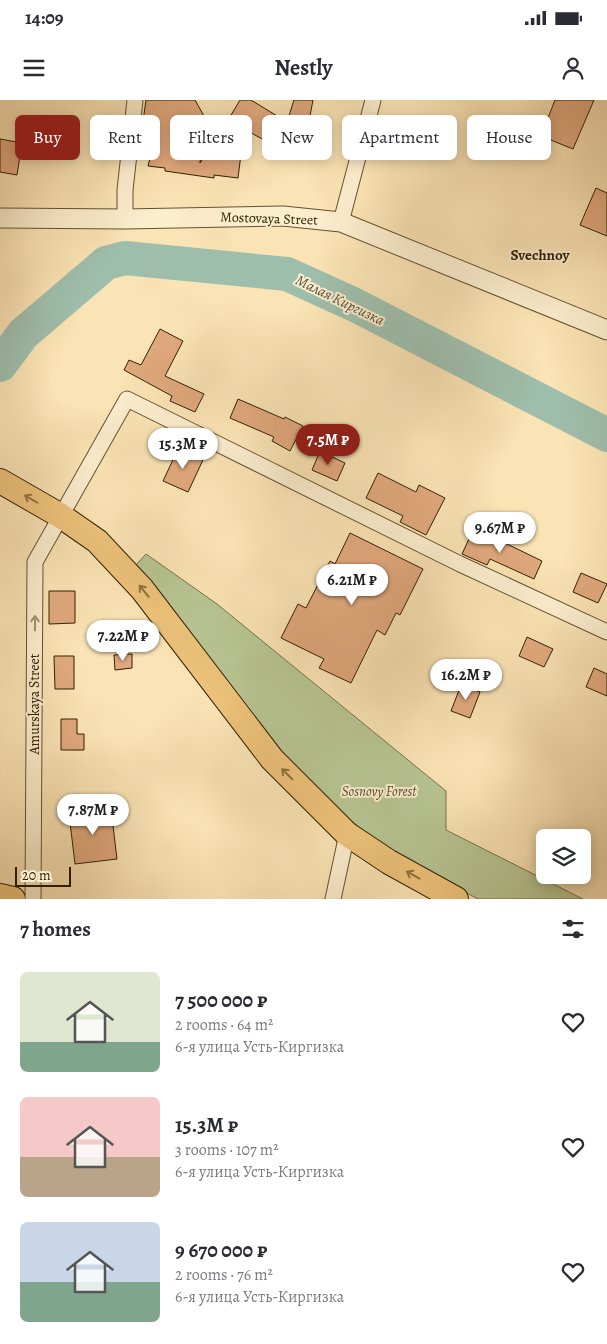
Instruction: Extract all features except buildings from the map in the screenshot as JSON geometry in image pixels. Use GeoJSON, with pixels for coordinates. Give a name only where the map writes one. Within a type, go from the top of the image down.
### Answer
{"type":"FeatureCollection","features":[{"type":"Feature","properties":{"kind":"main road"},"geometry":{"type":"LineString","coordinates":[[0,481],[61,516],[97,541],[142,589],[272,759],[348,834],[389,862],[456,899]]}},
{"type":"Feature","properties":{"kind":"main road"},"geometry":{"type":"LineString","coordinates":[[0,896],[13,899]]}},
{"type":"Feature","properties":{"kind":"street"},"geometry":{"type":"LineString","coordinates":[[125,219],[125,190],[135,100]]}},
{"type":"Feature","properties":{"kind":"street"},"geometry":{"type":"LineString","coordinates":[[342,222],[374,100]]}},
{"type":"Feature","properties":{"kind":"street","name":"Mostovaya Street"},"geometry":{"type":"LineString","coordinates":[[0,218],[125,219],[283,216],[342,222],[607,330]]}},
{"type":"Feature","properties":{"kind":"street","name":"Amurskaya Street"},"geometry":{"type":"LineString","coordinates":[[33,899],[36,562],[126,399],[460,564],[607,632]]}},
{"type":"Feature","properties":{"kind":"street"},"geometry":{"type":"LineString","coordinates":[[333,899],[348,834]]}},
{"type":"Feature","properties":{"kind":"green space","name":"Sosnovy Forest"},"geometry":{"type":"Polygon","coordinates":[[[146,554],[217,604],[446,791],[446,830],[536,875],[536,884],[553,884],[583,899],[478,899],[392,853],[354,823],[278,754],[134,567],[146,554]]]}},
{"type":"Feature","properties":{"kind":"waterway","name":"Малая Киргизка"},"geometry":{"type":"LineString","coordinates":[[0,365],[23,334],[106,263],[125,258],[287,274],[355,305],[607,435]]}},
{"type":"Feature","properties":{"kind":"district","name":"Svechnoy"},"geometry":{"type":"Point","coordinates":[540,255]}}]}
